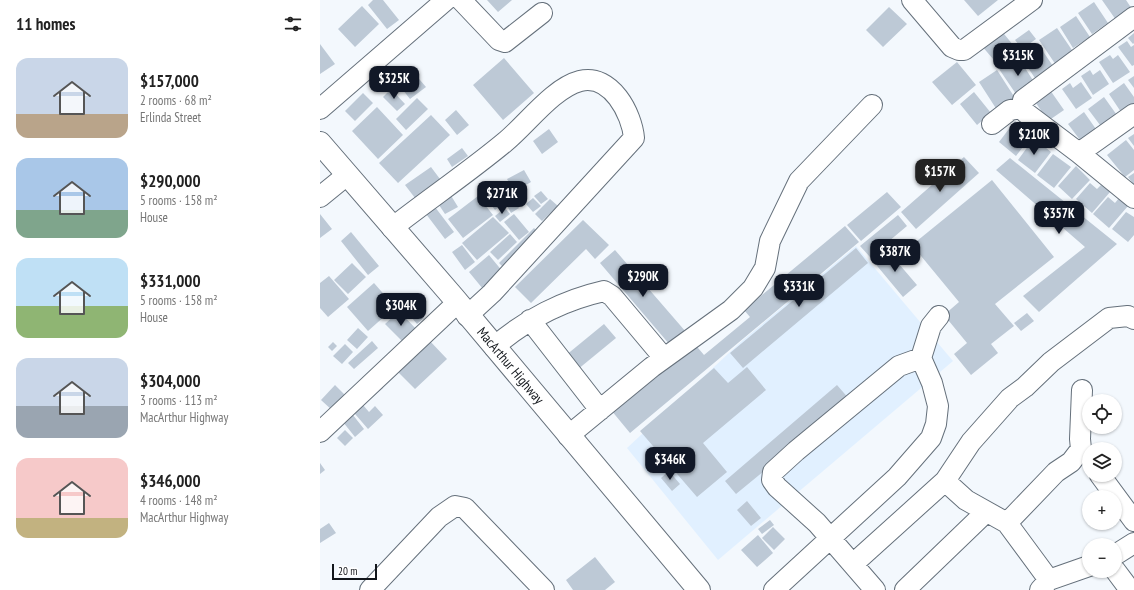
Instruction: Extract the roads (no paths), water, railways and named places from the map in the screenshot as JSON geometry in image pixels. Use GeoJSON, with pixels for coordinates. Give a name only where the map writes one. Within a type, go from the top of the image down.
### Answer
{"type":"FeatureCollection","features":[{"type":"Feature","properties":{"kind":"highway","name":"MacArthur Highway"},"geometry":{"type":"LineString","coordinates":[[320,143],[699,590]]}},
{"type":"Feature","properties":{"kind":"street"},"geometry":{"type":"LineString","coordinates":[[320,109],[448,0],[499,40],[505,42],[542,13]]}},
{"type":"Feature","properties":{"kind":"street"},"geometry":{"type":"LineString","coordinates":[[912,0],[952,47],[959,50],[964,50],[1032,0]]}},
{"type":"Feature","properties":{"kind":"street"},"geometry":{"type":"LineString","coordinates":[[1024,110],[1023,100],[1134,17]]}},
{"type":"Feature","properties":{"kind":"street"},"geometry":{"type":"LineString","coordinates":[[320,432],[462,309],[492,293],[634,138],[627,111],[612,91],[594,80],[581,81],[563,88],[506,141],[392,228]]}},
{"type":"Feature","properties":{"kind":"street"},"geometry":{"type":"LineString","coordinates":[[568,436],[664,358],[731,310],[753,288],[764,268],[770,241],[800,181],[872,105]]}},
{"type":"Feature","properties":{"kind":"street"},"geometry":{"type":"LineString","coordinates":[[992,124],[1010,110],[1024,110],[1134,198]]}},
{"type":"Feature","properties":{"kind":"street"},"geometry":{"type":"LineString","coordinates":[[1079,153],[1134,114]]}},
{"type":"Feature","properties":{"kind":"street"},"geometry":{"type":"LineString","coordinates":[[320,197],[347,175]]}},
{"type":"Feature","properties":{"kind":"street"},"geometry":{"type":"LineString","coordinates":[[494,347],[509,334],[530,320],[589,294],[604,291],[612,296],[664,358]]}},
{"type":"Feature","properties":{"kind":"street"},"geometry":{"type":"LineString","coordinates":[[774,590],[907,466],[934,432],[938,406],[932,383],[922,358],[931,326],[939,316]]}},
{"type":"Feature","properties":{"kind":"street"},"geometry":{"type":"LineString","coordinates":[[853,564],[945,481],[971,442],[1010,398],[1025,387],[1052,362],[1109,318],[1128,316],[1134,319]]}},
{"type":"Feature","properties":{"kind":"street"},"geometry":{"type":"LineString","coordinates":[[530,320],[600,410]]}},
{"type":"Feature","properties":{"kind":"street"},"geometry":{"type":"LineString","coordinates":[[875,590],[831,538],[804,510],[776,487],[772,480],[773,472],[899,366],[922,358]]}},
{"type":"Feature","properties":{"kind":"street"},"geometry":{"type":"LineString","coordinates":[[1082,390],[1080,439],[1082,445]]}},
{"type":"Feature","properties":{"kind":"street"},"geometry":{"type":"LineString","coordinates":[[1006,523],[1056,472],[1082,456]]}},
{"type":"Feature","properties":{"kind":"street"},"geometry":{"type":"LineString","coordinates":[[945,481],[966,500],[1006,523],[1045,585],[1082,569]]}},
{"type":"Feature","properties":{"kind":"street"},"geometry":{"type":"LineString","coordinates":[[1105,482],[1134,521]]}},
{"type":"Feature","properties":{"kind":"street"},"geometry":{"type":"LineString","coordinates":[[370,590],[439,517],[455,506],[465,508],[544,590]]}},
{"type":"Feature","properties":{"kind":"street"},"geometry":{"type":"LineString","coordinates":[[905,590],[986,512]]}},
{"type":"Feature","properties":{"kind":"street"},"geometry":{"type":"LineString","coordinates":[[1122,551],[1134,543]]}},
{"type":"Feature","properties":{"kind":"street"},"geometry":{"type":"LineString","coordinates":[[1121,578],[1130,590]]}}]}
